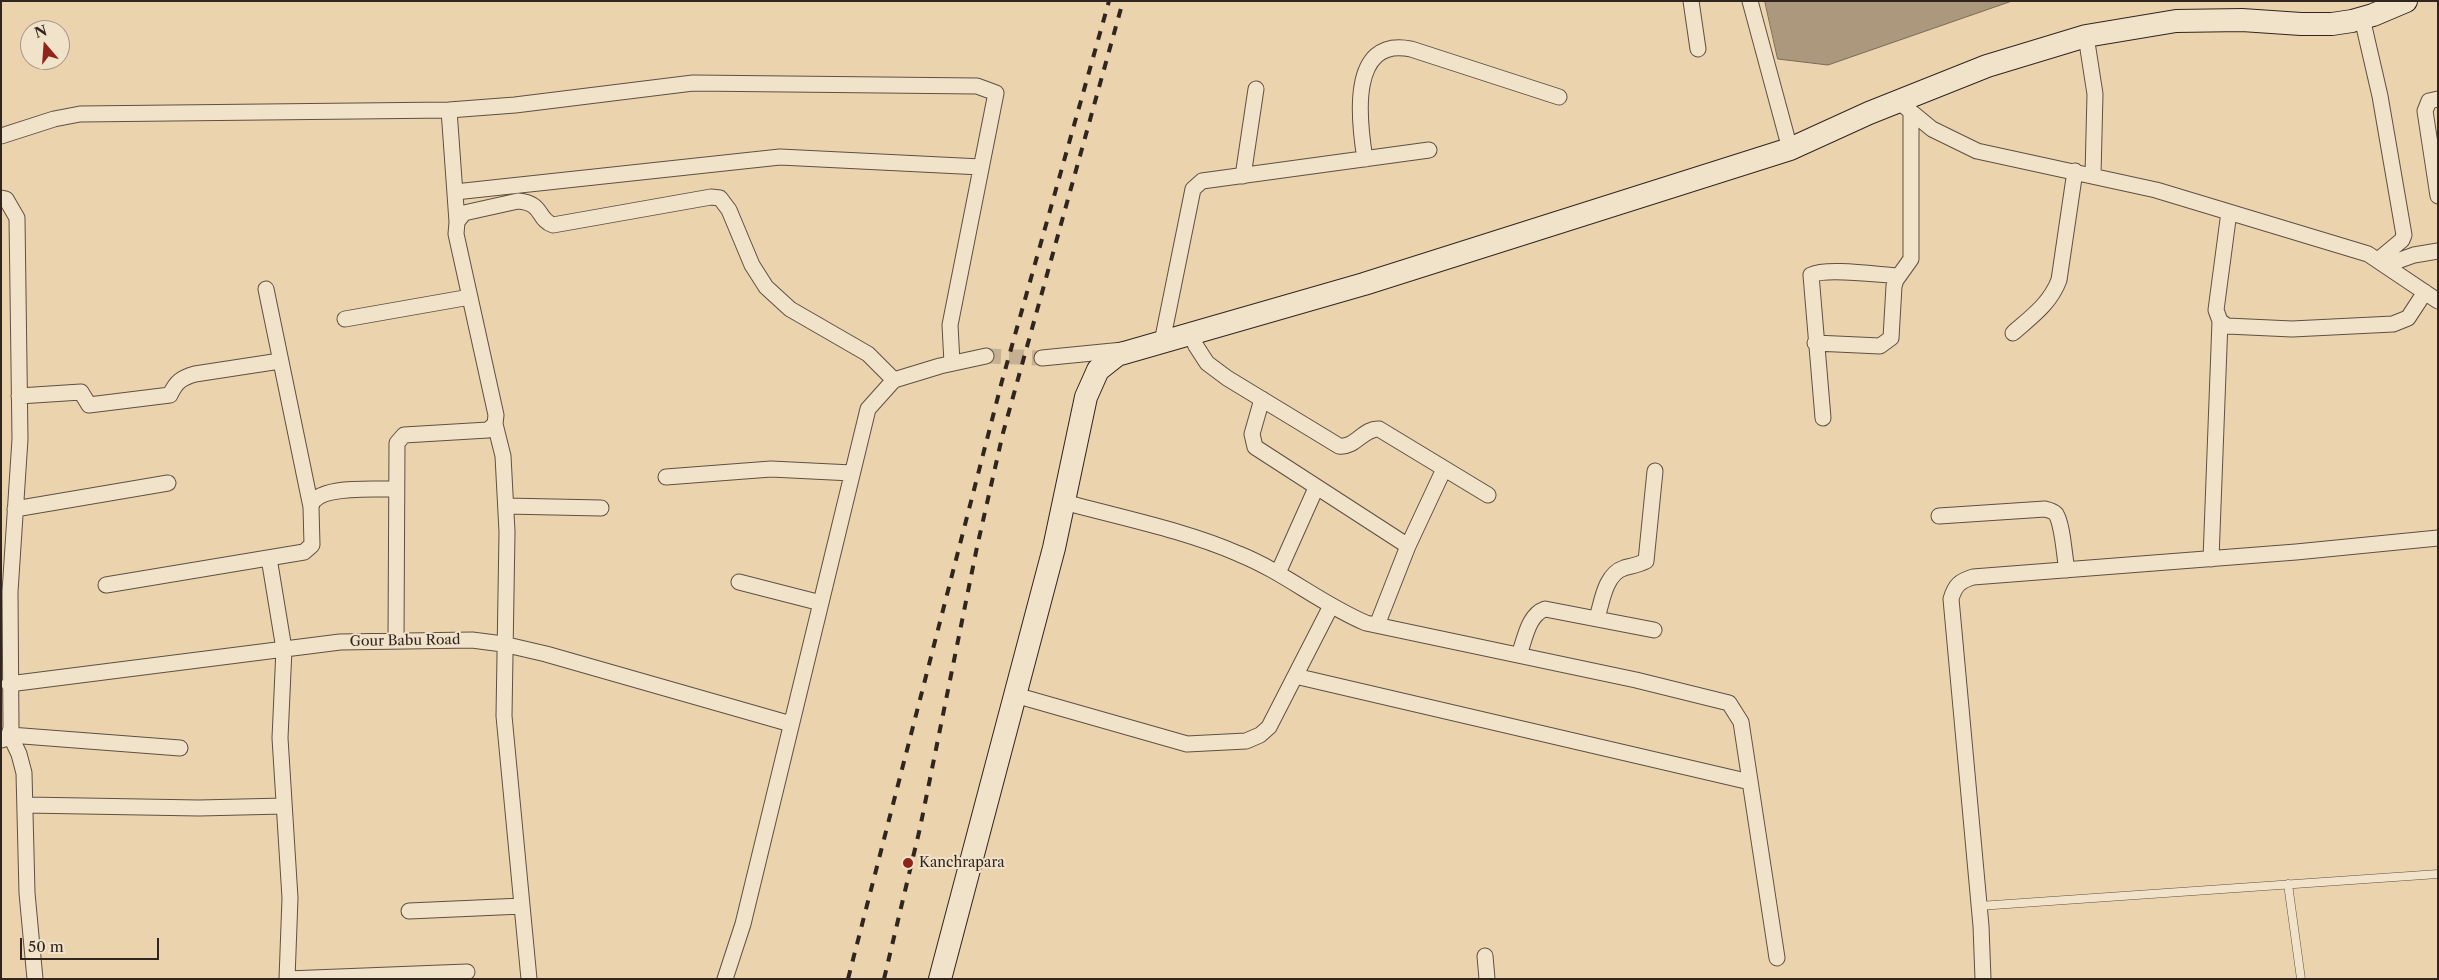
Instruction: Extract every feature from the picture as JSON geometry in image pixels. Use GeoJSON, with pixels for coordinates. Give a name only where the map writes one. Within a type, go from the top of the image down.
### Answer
{"type":"FeatureCollection","features":[{"type":"Feature","properties":{"kind":"street"},"geometry":{"type":"LineString","coordinates":[[1691,1],[1698,50]]}},
{"type":"Feature","properties":{"kind":"street"},"geometry":{"type":"LineString","coordinates":[[1750,1],[1790,149]]}},
{"type":"Feature","properties":{"kind":"street"},"geometry":{"type":"LineString","coordinates":[[940,979],[1064,502],[1086,397],[1098,370],[1117,355],[1364,284],[1742,165],[1905,107],[1987,66],[2086,36],[2176,21],[2242,20],[2332,24],[2362,18],[2406,1]]}},
{"type":"Feature","properties":{"kind":"street"},"geometry":{"type":"LineString","coordinates":[[2362,18],[2380,96],[2404,235],[2402,240],[2382,262]]}},
{"type":"Feature","properties":{"kind":"street"},"geometry":{"type":"LineString","coordinates":[[2086,36],[2095,94],[2093,175]]}},
{"type":"Feature","properties":{"kind":"street"},"geometry":{"type":"LineString","coordinates":[[1365,159],[1359,109],[1364,76],[1377,55],[1388,48],[1399,46],[1411,49],[1559,97]]}},
{"type":"Feature","properties":{"kind":"street"},"geometry":{"type":"LineString","coordinates":[[1,136],[54,119],[80,114],[449,110],[693,83],[977,86],[996,93],[950,325],[952,363]]}},
{"type":"Feature","properties":{"kind":"street"},"geometry":{"type":"LineString","coordinates":[[1243,176],[1256,89]]}},
{"type":"Feature","properties":{"kind":"street"},"geometry":{"type":"LineString","coordinates":[[2438,98],[2429,101],[2425,110],[2438,196]]}},
{"type":"Feature","properties":{"kind":"street"},"geometry":{"type":"LineString","coordinates":[[1905,107],[1932,129],[1977,150],[2156,190],[2368,254],[2438,301]]}},
{"type":"Feature","properties":{"kind":"street"},"geometry":{"type":"LineString","coordinates":[[1815,343],[1884,344],[1891,338],[1894,286],[1911,259],[1905,107]]}},
{"type":"Feature","properties":{"kind":"street"},"geometry":{"type":"LineString","coordinates":[[449,110],[457,222],[456,234],[496,415],[495,424],[503,456],[506,506],[503,644],[504,725],[529,979]]}},
{"type":"Feature","properties":{"kind":"street"},"geometry":{"type":"LineString","coordinates":[[1162,342],[1193,189],[1202,181],[1429,150]]}},
{"type":"Feature","properties":{"kind":"street"},"geometry":{"type":"LineString","coordinates":[[455,192],[780,157],[981,168]]}},
{"type":"Feature","properties":{"kind":"street"},"geometry":{"type":"LineString","coordinates":[[2013,333],[2048,303],[2059,280],[2075,171]]}},
{"type":"Feature","properties":{"kind":"street"},"geometry":{"type":"LineString","coordinates":[[457,222],[464,213],[518,201],[533,204],[546,221],[553,224],[712,197],[720,198],[730,210],[752,266],[766,287],[790,309],[868,354],[894,380]]}},
{"type":"Feature","properties":{"kind":"street"},"geometry":{"type":"LineString","coordinates":[[1,198],[6,199],[17,218],[19,396],[19,462],[14,509],[10,592],[10,684],[6,737],[19,754],[24,773],[27,893],[34,979]]}},
{"type":"Feature","properties":{"kind":"street"},"geometry":{"type":"LineString","coordinates":[[2211,559],[2220,321],[2216,310],[2228,212]]}},
{"type":"Feature","properties":{"kind":"street"},"geometry":{"type":"LineString","coordinates":[[2382,262],[2438,251]]}},
{"type":"Feature","properties":{"kind":"street"},"geometry":{"type":"LineString","coordinates":[[1823,418],[1815,343],[1811,274],[1831,272],[1899,276]]}},
{"type":"Feature","properties":{"kind":"street"},"geometry":{"type":"LineString","coordinates":[[106,585],[309,550],[313,539],[311,507],[266,289]]}},
{"type":"Feature","properties":{"kind":"street"},"geometry":{"type":"LineString","coordinates":[[2220,321],[2227,326],[2292,329],[2380,326],[2408,318],[2425,292]]}},
{"type":"Feature","properties":{"kind":"street"},"geometry":{"type":"LineString","coordinates":[[345,319],[470,297]]}},
{"type":"Feature","properties":{"kind":"street"},"geometry":{"type":"LineString","coordinates":[[1191,334],[1207,363],[1339,446],[1351,445],[1370,430],[1378,429],[1488,495]]}},
{"type":"Feature","properties":{"kind":"street"},"geometry":{"type":"LineString","coordinates":[[1042,358],[1139,348]]}},
{"type":"Feature","properties":{"kind":"street"},"geometry":{"type":"LineString","coordinates":[[725,979],[743,924],[868,409],[894,380],[952,363],[986,356]]}},
{"type":"Feature","properties":{"kind":"street"},"geometry":{"type":"LineString","coordinates":[[19,396],[81,392],[89,405],[170,395],[176,383],[183,378],[195,374],[280,361]]}},
{"type":"Feature","properties":{"kind":"street"},"geometry":{"type":"LineString","coordinates":[[1262,399],[1252,434],[1255,448],[1408,546]]}},
{"type":"Feature","properties":{"kind":"street"},"geometry":{"type":"LineString","coordinates":[[396,641],[395,448],[400,438],[404,435],[488,430],[495,424]]}},
{"type":"Feature","properties":{"kind":"street"},"geometry":{"type":"LineString","coordinates":[[1377,625],[1408,546],[1444,469]]}},
{"type":"Feature","properties":{"kind":"street"},"geometry":{"type":"LineString","coordinates":[[666,477],[771,470],[852,473]]}},
{"type":"Feature","properties":{"kind":"street"},"geometry":{"type":"LineString","coordinates":[[1596,618],[1607,584],[1614,574],[1622,568],[1638,566],[1646,562],[1655,471]]}},
{"type":"Feature","properties":{"kind":"street"},"geometry":{"type":"LineString","coordinates":[[14,509],[74,501],[168,483]]}},
{"type":"Feature","properties":{"kind":"street"},"geometry":{"type":"LineString","coordinates":[[1278,573],[1316,488]]}},
{"type":"Feature","properties":{"kind":"street"},"geometry":{"type":"LineString","coordinates":[[311,507],[315,498],[326,493],[395,489]]}},
{"type":"Feature","properties":{"kind":"street"},"geometry":{"type":"LineString","coordinates":[[1064,502],[1204,541],[1239,554],[1278,573],[1331,606],[1366,623],[1636,680],[1729,704],[1741,722],[1777,958]]}},
{"type":"Feature","properties":{"kind":"street"},"geometry":{"type":"LineString","coordinates":[[506,506],[601,508]]}},
{"type":"Feature","properties":{"kind":"street"},"geometry":{"type":"LineString","coordinates":[[1939,516],[2051,510],[2056,514],[2067,570]]}},
{"type":"Feature","properties":{"kind":"street"},"geometry":{"type":"LineString","coordinates":[[1983,979],[1979,906],[1951,599],[1955,587],[1962,580],[1973,577],[2211,559],[2438,538]]}},
{"type":"Feature","properties":{"kind":"street"},"geometry":{"type":"LineString","coordinates":[[269,558],[284,648],[280,738],[290,898],[287,979],[467,972]]}},
{"type":"Feature","properties":{"kind":"street"},"geometry":{"type":"LineString","coordinates":[[739,582],[821,603]]}},
{"type":"Feature","properties":{"kind":"street"},"geometry":{"type":"LineString","coordinates":[[1015,695],[1187,744],[1202,745],[1246,741],[1260,735],[1269,727],[1331,606]]}},
{"type":"Feature","properties":{"kind":"street"},"geometry":{"type":"LineString","coordinates":[[1519,655],[1532,618],[1537,612],[1553,609],[1654,630]]}},
{"type":"Feature","properties":{"kind":"street","name":"Gour Babu Road"},"geometry":{"type":"LineString","coordinates":[[10,684],[340,642],[472,640],[503,644],[791,724]]}},
{"type":"Feature","properties":{"kind":"street"},"geometry":{"type":"LineString","coordinates":[[1295,676],[1750,782]]}},
{"type":"Feature","properties":{"kind":"street"},"geometry":{"type":"LineString","coordinates":[[6,737],[180,748]]}},
{"type":"Feature","properties":{"kind":"street"},"geometry":{"type":"LineString","coordinates":[[26,806],[199,808],[284,806]]}},
{"type":"Feature","properties":{"kind":"street"},"geometry":{"type":"LineString","coordinates":[[409,911],[522,906]]}},
{"type":"Feature","properties":{"kind":"street"},"geometry":{"type":"LineString","coordinates":[[1485,956],[1487,979]]}},
{"type":"Feature","properties":{"kind":"lane"},"geometry":{"type":"LineString","coordinates":[[1979,906],[2438,874]]}},
{"type":"Feature","properties":{"kind":"lane"},"geometry":{"type":"LineString","coordinates":[[2288,884],[2301,979]]}},
{"type":"Feature","properties":{"kind":"shaded area"},"geometry":{"type":"Polygon","coordinates":[[[1765,1],[2012,1],[1828,65],[1778,59],[1765,1]]]}},
{"type":"Feature","properties":{"kind":"tunnel"},"geometry":{"type":"LineString","coordinates":[[986,356],[1042,358]]}},
{"type":"Feature","properties":{"kind":"railway"},"geometry":{"type":"LineString","coordinates":[[848,979],[1002,381],[1109,1]]}},
{"type":"Feature","properties":{"kind":"railway"},"geometry":{"type":"LineString","coordinates":[[884,979],[920,828],[977,547],[1003,433],[1123,1]]}},
{"type":"Feature","properties":{"kind":"place","name":"Kanchrapara"},"geometry":{"type":"Point","coordinates":[908,863]}}]}
